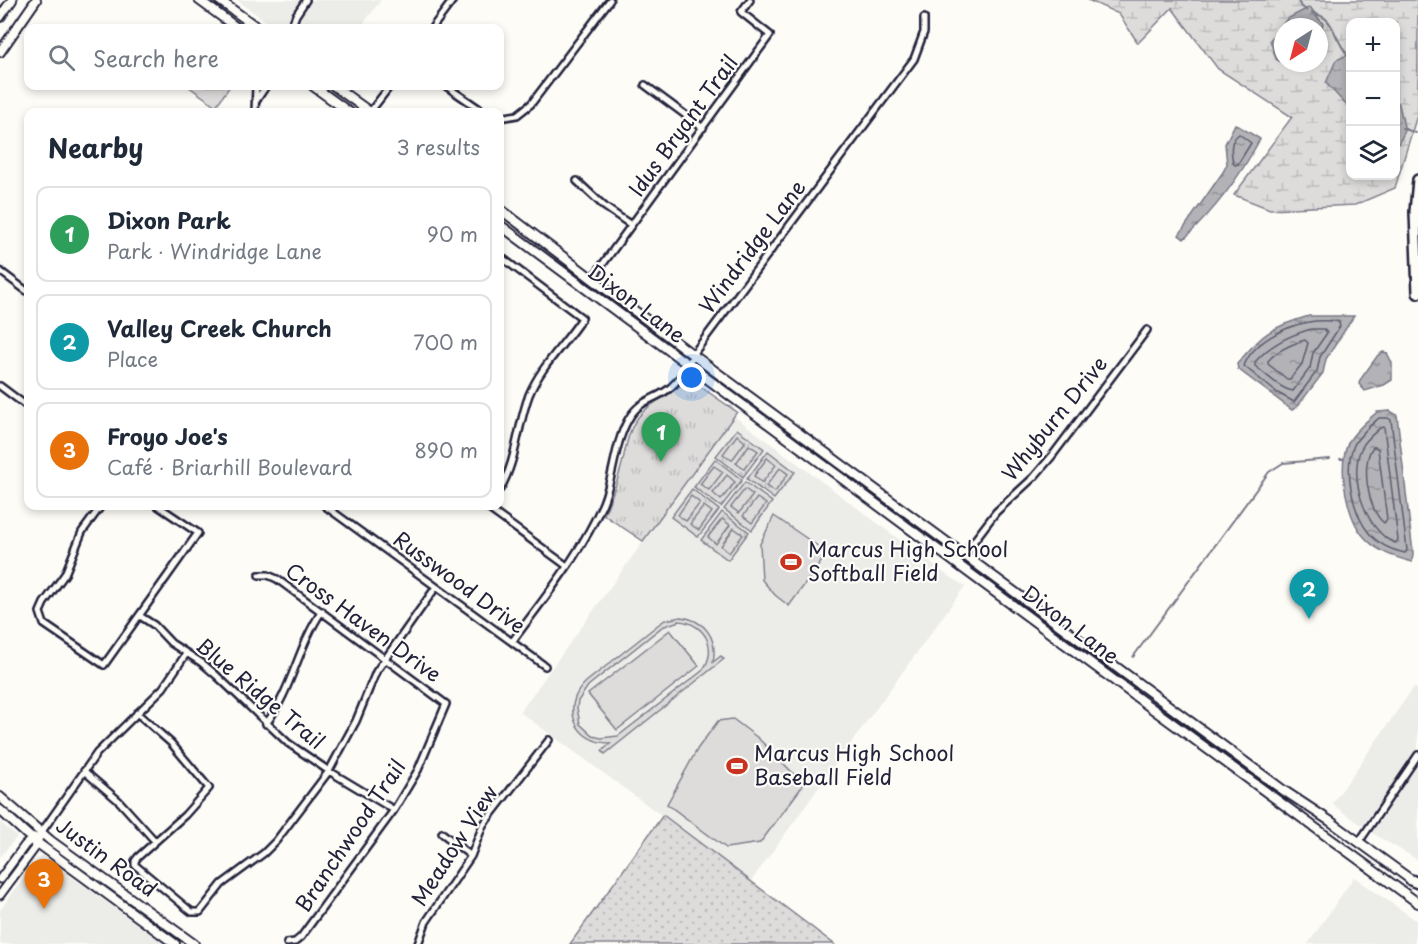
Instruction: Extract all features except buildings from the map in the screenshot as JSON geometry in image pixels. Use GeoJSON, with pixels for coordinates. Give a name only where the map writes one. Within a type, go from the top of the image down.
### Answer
{"type":"FeatureCollection","features":[{"type":"Feature","properties":{"kind":"main road"},"geometry":{"type":"LineString","coordinates":[[0,17],[12,0]]}},
{"type":"Feature","properties":{"kind":"main road"},"geometry":{"type":"LineString","coordinates":[[0,52],[36,0]]}},
{"type":"Feature","properties":{"kind":"main road"},"geometry":{"type":"LineString","coordinates":[[199,0],[232,24]]}},
{"type":"Feature","properties":{"kind":"main road"},"geometry":{"type":"LineString","coordinates":[[219,0],[252,24]]}},
{"type":"Feature","properties":{"kind":"main road"},"geometry":{"type":"LineString","coordinates":[[240,24],[244,18]]}},
{"type":"Feature","properties":{"kind":"main road"},"geometry":{"type":"LineString","coordinates":[[319,90],[343,108]]}},
{"type":"Feature","properties":{"kind":"main road"},"geometry":{"type":"LineString","coordinates":[[340,90],[364,108]]}},
{"type":"Feature","properties":{"kind":"main road"},"geometry":{"type":"LineString","coordinates":[[1418,180],[1415,212],[1418,293]]}},
{"type":"Feature","properties":{"kind":"main road","name":"Dixon Lane"},"geometry":{"type":"LineString","coordinates":[[504,212],[693,355],[1236,755],[1416,882]]}},
{"type":"Feature","properties":{"kind":"main road","name":"Dixon Lane"},"geometry":{"type":"LineString","coordinates":[[504,228],[1418,903]]}},
{"type":"Feature","properties":{"kind":"main road"},"geometry":{"type":"LineString","coordinates":[[1055,635],[1062,626]]}},
{"type":"Feature","properties":{"kind":"main road"},"geometry":{"type":"LineString","coordinates":[[1230,765],[1236,755]]}},
{"type":"Feature","properties":{"kind":"main road","name":"Justin Road"},"geometry":{"type":"LineString","coordinates":[[0,797],[41,833],[194,944]]}},
{"type":"Feature","properties":{"kind":"main road","name":"Justin Road"},"geometry":{"type":"LineString","coordinates":[[0,810],[34,841],[175,944]]}},
{"type":"Feature","properties":{"kind":"main road"},"geometry":{"type":"LineString","coordinates":[[1351,853],[1359,842]]}},
{"type":"Feature","properties":{"kind":"street"},"geometry":{"type":"LineString","coordinates":[[293,24],[306,0]]}},
{"type":"Feature","properties":{"kind":"street"},"geometry":{"type":"LineString","coordinates":[[435,24],[453,0]]}},
{"type":"Feature","properties":{"kind":"street"},"geometry":{"type":"LineString","coordinates":[[504,117],[517,115],[531,104],[610,0]]}},
{"type":"Feature","properties":{"kind":"street","name":"Idus Bryant Trail"},"geometry":{"type":"LineString","coordinates":[[592,279],[770,35],[741,12],[750,0]]}},
{"type":"Feature","properties":{"kind":"street","name":"Windridge Lane"},"geometry":{"type":"LineString","coordinates":[[512,642],[579,549],[604,501],[617,450],[628,419],[650,398],[669,389],[689,366],[693,355],[914,59],[924,32],[924,18]]}},
{"type":"Feature","properties":{"kind":"street"},"geometry":{"type":"LineString","coordinates":[[645,85],[703,128]]}},
{"type":"Feature","properties":{"kind":"street"},"geometry":{"type":"LineString","coordinates":[[254,90],[255,108]]}},
{"type":"Feature","properties":{"kind":"street"},"geometry":{"type":"LineString","coordinates":[[256,101],[263,90]]}},
{"type":"Feature","properties":{"kind":"street"},"geometry":{"type":"LineString","coordinates":[[373,108],[387,90]]}},
{"type":"Feature","properties":{"kind":"street"},"geometry":{"type":"LineString","coordinates":[[451,90],[476,108]]}},
{"type":"Feature","properties":{"kind":"street"},"geometry":{"type":"LineString","coordinates":[[577,181],[605,207],[631,225]]}},
{"type":"Feature","properties":{"kind":"street"},"geometry":{"type":"LineString","coordinates":[[504,259],[582,318],[536,380],[524,413],[511,466],[504,481]]}},
{"type":"Feature","properties":{"kind":"street"},"geometry":{"type":"LineString","coordinates":[[0,271],[24,289]]}},
{"type":"Feature","properties":{"kind":"street","name":"Whyburn Drive"},"geometry":{"type":"LineString","coordinates":[[964,554],[996,512],[1034,477],[1052,456],[1147,330]]}},
{"type":"Feature","properties":{"kind":"street"},"geometry":{"type":"LineString","coordinates":[[0,386],[24,404]]}},
{"type":"Feature","properties":{"kind":"street"},"geometry":{"type":"LineString","coordinates":[[98,510],[78,539],[71,562],[41,608],[40,615],[45,624],[104,665],[198,534],[164,510]]}},
{"type":"Feature","properties":{"kind":"street","name":"Russwood Drive"},"geometry":{"type":"LineString","coordinates":[[330,510],[545,666]]}},
{"type":"Feature","properties":{"kind":"street"},"geometry":{"type":"LineString","coordinates":[[492,510],[567,566]]}},
{"type":"Feature","properties":{"kind":"street","name":"Cross Haven Drive"},"geometry":{"type":"LineString","coordinates":[[259,575],[268,575],[277,579],[446,704]]}},
{"type":"Feature","properties":{"kind":"street"},"geometry":{"type":"LineString","coordinates":[[137,713],[171,743],[209,788],[185,815],[135,861],[136,868],[188,909],[200,912],[222,884],[264,853],[276,841],[329,771],[347,740],[369,685],[385,657],[436,587]]}},
{"type":"Feature","properties":{"kind":"street"},"geometry":{"type":"LineString","coordinates":[[266,724],[279,705],[309,632],[322,611]]}},
{"type":"Feature","properties":{"kind":"street","name":"Blue Ridge Trail"},"geometry":{"type":"LineString","coordinates":[[140,616],[186,654],[216,675],[288,743],[394,810]]}},
{"type":"Feature","properties":{"kind":"street"},"geometry":{"type":"LineString","coordinates":[[0,879],[41,833],[97,753],[163,688],[186,654]]}},
{"type":"Feature","properties":{"kind":"street","name":"Branchwood Trail"},"geometry":{"type":"LineString","coordinates":[[287,943],[295,942],[308,928],[394,810],[418,770],[446,704]]}},
{"type":"Feature","properties":{"kind":"street","name":"Meadow View"},"geometry":{"type":"LineString","coordinates":[[418,944],[426,922],[471,856],[483,825],[549,740]]}},
{"type":"Feature","properties":{"kind":"street"},"geometry":{"type":"LineString","coordinates":[[1359,842],[1418,755]]}},
{"type":"Feature","properties":{"kind":"street"},"geometry":{"type":"LineString","coordinates":[[84,771],[119,801],[155,842]]}},
{"type":"Feature","properties":{"kind":"street"},"geometry":{"type":"LineString","coordinates":[[442,833],[471,856]]}},
{"type":"Feature","properties":{"kind":"street"},"geometry":{"type":"LineString","coordinates":[[0,895],[34,841]]}},
{"type":"Feature","properties":{"kind":"shaded area"},"geometry":{"type":"Polygon","coordinates":[[[237,0],[381,0],[363,24],[270,24],[237,0]]]}},
{"type":"Feature","properties":{"kind":"shaded area"},"geometry":{"type":"Polygon","coordinates":[[[734,416],[944,573],[965,586],[751,881],[520,712],[734,416]]]}},
{"type":"Feature","properties":{"kind":"shaded area"},"geometry":{"type":"Polygon","coordinates":[[[1414,687],[1418,690],[1418,860],[1377,836],[1332,804],[1414,687]]]}},
{"type":"Feature","properties":{"kind":"shaded area"},"geometry":{"type":"Polygon","coordinates":[[[0,822],[17,837],[0,857],[0,822]]]}},
{"type":"Feature","properties":{"kind":"shaded area"},"geometry":{"type":"Polygon","coordinates":[[[41,855],[165,944],[0,944],[0,910],[41,855]]]}},
{"type":"Feature","properties":{"kind":"shaded area"},"geometry":{"type":"Polygon","coordinates":[[[1354,877],[1417,921],[1414,944],[1308,944],[1354,877]]]}},
{"type":"Feature","properties":{"kind":"green space"},"geometry":{"type":"Polygon","coordinates":[[[1088,0],[1418,0],[1418,112],[1400,171],[1400,18],[1346,18],[1346,180],[1397,180],[1395,188],[1355,205],[1270,209],[1234,195],[1292,117],[1218,69],[1172,8],[1138,43],[1119,14],[1088,0]]]}},
{"type":"Feature","properties":{"kind":"green space"},"geometry":{"type":"Polygon","coordinates":[[[194,90],[227,90],[216,106],[194,90]]]}},
{"type":"Feature","properties":{"kind":"green space"},"geometry":{"type":"Polygon","coordinates":[[[688,378],[737,412],[643,541],[604,515],[618,477],[629,434],[636,420],[688,378]]]}},
{"type":"Feature","properties":{"kind":"green space"},"geometry":{"type":"Polygon","coordinates":[[[737,429],[764,449],[743,477],[716,456],[737,429]]]}},
{"type":"Feature","properties":{"kind":"green space"},"geometry":{"type":"Polygon","coordinates":[[[737,435],[745,442],[732,460],[723,454],[737,435]]]}},
{"type":"Feature","properties":{"kind":"green space"},"geometry":{"type":"Polygon","coordinates":[[[749,445],[758,451],[744,469],[736,463],[749,445]]]}},
{"type":"Feature","properties":{"kind":"green space"},"geometry":{"type":"Polygon","coordinates":[[[768,451],[795,472],[774,499],[747,479],[768,451]]]}},
{"type":"Feature","properties":{"kind":"green space"},"geometry":{"type":"Polygon","coordinates":[[[767,458],[776,465],[762,483],[754,476],[767,458]]]}},
{"type":"Feature","properties":{"kind":"green space"},"geometry":{"type":"Polygon","coordinates":[[[715,459],[742,480],[721,507],[694,487],[715,459]]]}},
{"type":"Feature","properties":{"kind":"green space"},"geometry":{"type":"Polygon","coordinates":[[[714,466],[723,472],[709,490],[700,484],[714,466]]]}},
{"type":"Feature","properties":{"kind":"green space"},"geometry":{"type":"Polygon","coordinates":[[[780,468],[788,474],[775,492],[766,486],[780,468]]]}},
{"type":"Feature","properties":{"kind":"green space"},"geometry":{"type":"Polygon","coordinates":[[[727,475],[735,482],[721,500],[713,493],[727,475]]]}},
{"type":"Feature","properties":{"kind":"green space"},"geometry":{"type":"Polygon","coordinates":[[[745,482],[772,502],[752,530],[724,509],[745,482]]]}},
{"type":"Feature","properties":{"kind":"green space"},"geometry":{"type":"Polygon","coordinates":[[[692,489],[719,510],[698,537],[671,517],[692,489]]]}},
{"type":"Feature","properties":{"kind":"green space"},"geometry":{"type":"Polygon","coordinates":[[[745,489],[753,495],[739,513],[731,507],[745,489]]]}},
{"type":"Feature","properties":{"kind":"green space"},"geometry":{"type":"Polygon","coordinates":[[[691,496],[700,503],[686,521],[678,515],[691,496]]]}},
{"type":"Feature","properties":{"kind":"green space"},"geometry":{"type":"Polygon","coordinates":[[[757,498],[766,504],[752,523],[743,516],[757,498]]]}},
{"type":"Feature","properties":{"kind":"green space"},"geometry":{"type":"Polygon","coordinates":[[[704,506],[712,512],[699,530],[690,524],[704,506]]]}},
{"type":"Feature","properties":{"kind":"green space"},"geometry":{"type":"Polygon","coordinates":[[[722,512],[749,532],[728,560],[701,540],[722,512]]]}},
{"type":"Feature","properties":{"kind":"green space","name":"Marcus High School Softball Field"},"geometry":{"type":"Polygon","coordinates":[[[774,516],[825,551],[824,558],[789,606],[762,580],[760,544],[774,516]]]}},
{"type":"Feature","properties":{"kind":"green space"},"geometry":{"type":"Polygon","coordinates":[[[722,519],[730,525],[716,544],[708,537],[722,519]]]}},
{"type":"Feature","properties":{"kind":"green space"},"geometry":{"type":"Polygon","coordinates":[[[734,528],[743,535],[729,553],[721,546],[734,528]]]}},
{"type":"Feature","properties":{"kind":"green space"},"geometry":{"type":"Polygon","coordinates":[[[681,617],[697,622],[703,626],[711,638],[713,662],[721,656],[724,659],[605,754],[602,751],[611,743],[599,742],[589,737],[575,722],[574,702],[578,692],[586,682],[665,620],[681,617]],[[679,621],[662,627],[588,686],[578,701],[580,724],[593,736],[601,738],[618,736],[702,671],[709,654],[707,638],[696,627],[679,621]]]}},
{"type":"Feature","properties":{"kind":"green space"},"geometry":{"type":"Polygon","coordinates":[[[670,630],[699,666],[617,730],[588,694],[670,630]]]}},
{"type":"Feature","properties":{"kind":"green space","name":"Marcus High School Baseball Field"},"geometry":{"type":"Polygon","coordinates":[[[733,719],[758,738],[804,784],[760,843],[726,848],[667,804],[698,748],[718,721],[733,719]]]}},
{"type":"Feature","properties":{"kind":"green space"},"geometry":{"type":"Polygon","coordinates":[[[663,815],[834,944],[570,944],[663,815]]]}},
{"type":"Feature","properties":{"kind":"water"},"geometry":{"type":"Polygon","coordinates":[[[1310,7],[1318,18],[1289,18],[1310,7]]]}},
{"type":"Feature","properties":{"kind":"water"},"geometry":{"type":"Polygon","coordinates":[[[1274,35],[1274,53],[1270,40],[1274,35]]]}},
{"type":"Feature","properties":{"kind":"water"},"geometry":{"type":"Polygon","coordinates":[[[1346,56],[1346,105],[1326,83],[1336,60],[1346,56]]]}},
{"type":"Feature","properties":{"kind":"water"},"geometry":{"type":"Polygon","coordinates":[[[1400,108],[1405,131],[1400,140],[1400,108]]]}},
{"type":"Feature","properties":{"kind":"water"},"geometry":{"type":"Polygon","coordinates":[[[1235,124],[1260,139],[1226,192],[1184,239],[1179,235],[1227,164],[1225,144],[1235,124]]]}},
{"type":"Feature","properties":{"kind":"water"},"geometry":{"type":"Polygon","coordinates":[[[1309,316],[1354,316],[1326,359],[1323,373],[1297,407],[1292,410],[1238,369],[1237,364],[1253,345],[1268,333],[1285,324],[1309,316]]]}},
{"type":"Feature","properties":{"kind":"water"},"geometry":{"type":"Polygon","coordinates":[[[1383,352],[1387,353],[1392,363],[1392,380],[1365,391],[1359,384],[1360,380],[1378,355],[1383,352]]]}},
{"type":"Feature","properties":{"kind":"water"},"geometry":{"type":"Polygon","coordinates":[[[1390,411],[1397,415],[1413,553],[1412,562],[1382,551],[1367,540],[1354,520],[1346,494],[1344,466],[1348,443],[1357,430],[1377,412],[1390,411]]]}},
{"type":"Feature","properties":{"kind":"waterway"},"geometry":{"type":"LineString","coordinates":[[1298,0],[1307,11]]}},
{"type":"Feature","properties":{"kind":"waterway"},"geometry":{"type":"LineString","coordinates":[[1312,13],[1327,20],[1346,53]]}},
{"type":"Feature","properties":{"kind":"waterway"},"geometry":{"type":"LineString","coordinates":[[1402,128],[1416,133]]}},
{"type":"Feature","properties":{"kind":"waterway"},"geometry":{"type":"LineString","coordinates":[[1133,657],[1269,472],[1283,463],[1330,459]]}},
{"type":"Feature","properties":{"kind":"place","name":"Dixon Park"},"geometry":{"type":"Point","coordinates":[661,462]}},
{"type":"Feature","properties":{"kind":"place","name":"Marcus High School Softball Field"},"geometry":{"type":"Point","coordinates":[791,562]}},
{"type":"Feature","properties":{"kind":"place","name":"Valley Creek Church"},"geometry":{"type":"Point","coordinates":[1309,619]}},
{"type":"Feature","properties":{"kind":"place","name":"Marcus High School Baseball Field"},"geometry":{"type":"Point","coordinates":[737,766]}},
{"type":"Feature","properties":{"kind":"place","name":"Froyo Joe's"},"geometry":{"type":"Point","coordinates":[44,909]}}]}
